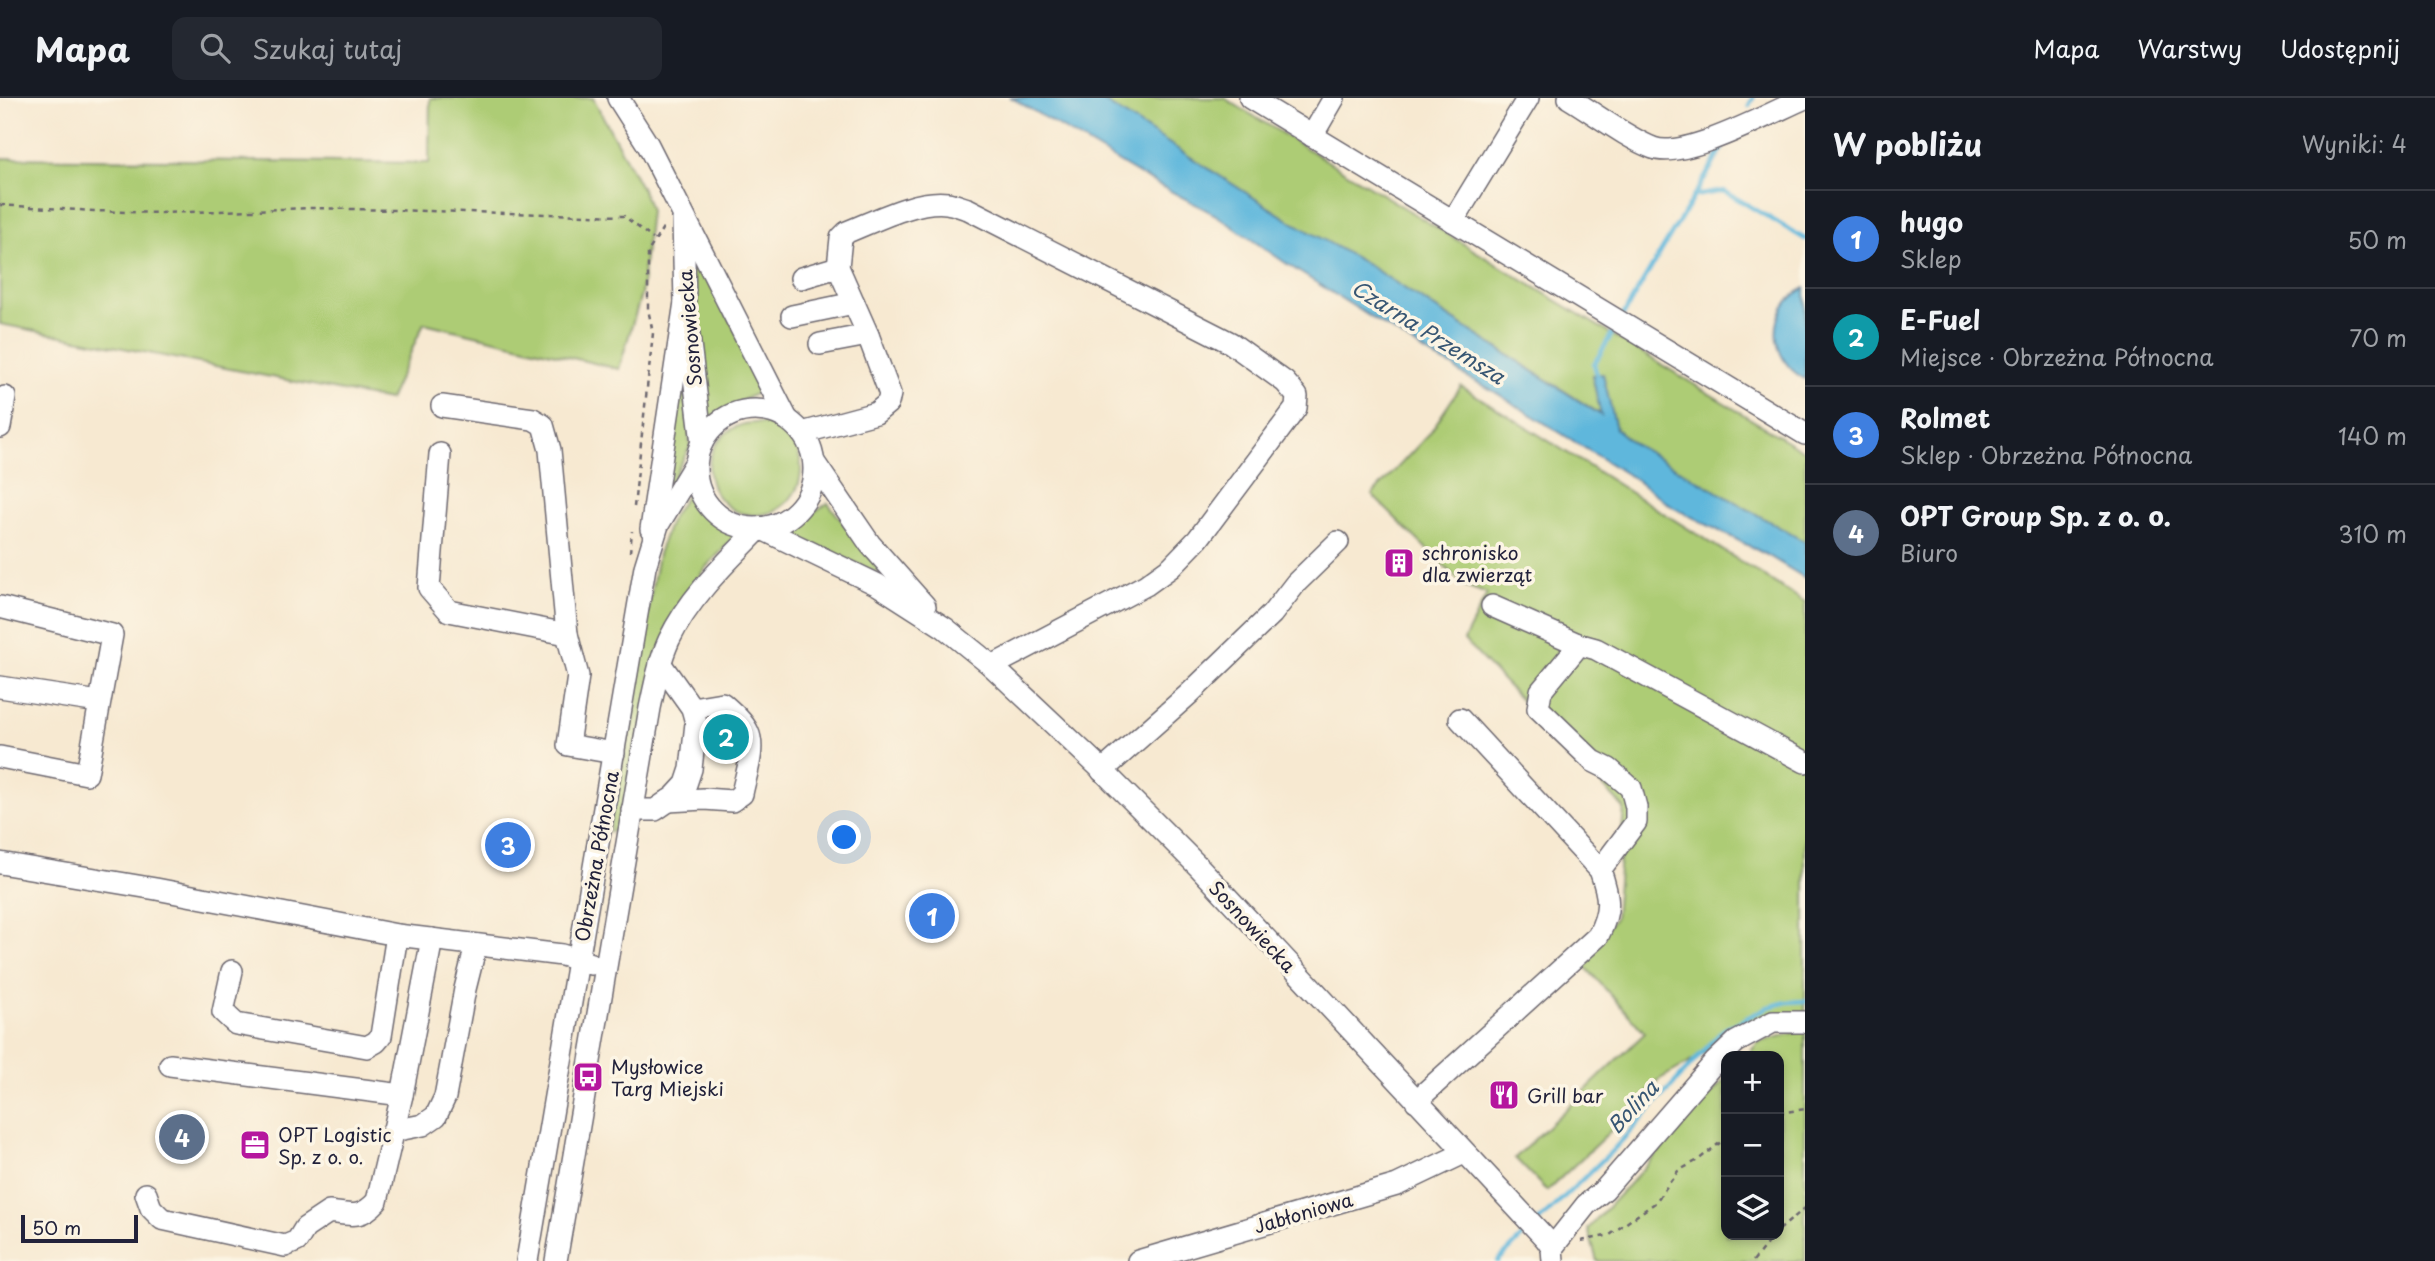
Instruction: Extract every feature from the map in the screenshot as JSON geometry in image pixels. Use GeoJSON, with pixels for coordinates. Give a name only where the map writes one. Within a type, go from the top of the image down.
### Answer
{"type":"FeatureCollection","features":[{"type":"Feature","properties":{"kind":"street","name":"Sosnowiecka"},"geometry":{"type":"LineString","coordinates":[[618,98],[648,145],[675,218],[795,426],[810,447],[814,463],[870,544],[945,628]]}},
{"type":"Feature","properties":{"kind":"street"},"geometry":{"type":"LineString","coordinates":[[1250,98],[1805,434]]}},
{"type":"Feature","properties":{"kind":"street"},"geometry":{"type":"LineString","coordinates":[[1312,136],[1334,98]]}},
{"type":"Feature","properties":{"kind":"street"},"geometry":{"type":"LineString","coordinates":[[1453,221],[1528,98]]}},
{"type":"Feature","properties":{"kind":"street"},"geometry":{"type":"LineString","coordinates":[[1569,98],[1641,142],[1664,150],[1684,149],[1710,140],[1805,98]]}},
{"type":"Feature","properties":{"kind":"street"},"geometry":{"type":"LineString","coordinates":[[699,452],[711,429],[739,412],[772,412],[795,426],[876,413],[888,403],[890,394],[838,267],[841,238],[847,232],[922,205],[948,203],[968,209],[1231,344],[1285,382],[1297,396],[1296,408],[1198,539],[1171,567],[1146,585],[992,666]]}},
{"type":"Feature","properties":{"kind":"street","name":"Sosnowiecka"},"geometry":{"type":"LineString","coordinates":[[675,218],[699,452],[699,488],[709,506],[723,519],[741,526],[761,528],[878,585],[945,628],[992,666],[1200,868],[1523,1215],[1550,1249]]}},
{"type":"Feature","properties":{"kind":"street"},"geometry":{"type":"LineString","coordinates":[[801,278],[838,267]]}},
{"type":"Feature","properties":{"kind":"street"},"geometry":{"type":"LineString","coordinates":[[637,563],[685,302]]}},
{"type":"Feature","properties":{"kind":"street"},"geometry":{"type":"LineString","coordinates":[[792,316],[854,303]]}},
{"type":"Feature","properties":{"kind":"street"},"geometry":{"type":"LineString","coordinates":[[820,344],[868,335]]}},
{"type":"Feature","properties":{"kind":"street"},"geometry":{"type":"LineString","coordinates":[[0,427],[5,397]]}},
{"type":"Feature","properties":{"kind":"street"},"geometry":{"type":"LineString","coordinates":[[442,406],[533,419],[543,425],[550,450],[567,634],[578,676],[568,745],[614,753]]}},
{"type":"Feature","properties":{"kind":"street","name":"Obrzeżna Północna"},"geometry":{"type":"LineString","coordinates":[[527,1261],[614,753],[637,563],[699,452]]}},
{"type":"Feature","properties":{"kind":"street"},"geometry":{"type":"LineString","coordinates":[[440,454],[429,588],[449,611],[567,634]]}},
{"type":"Feature","properties":{"kind":"street"},"geometry":{"type":"LineString","coordinates":[[761,528],[789,517],[801,506],[809,493],[814,463]]}},
{"type":"Feature","properties":{"kind":"street","name":"Obrzeżna Północna"},"geometry":{"type":"LineString","coordinates":[[556,1261],[632,810],[660,663],[669,640],[693,601],[712,577],[761,528]]}},
{"type":"Feature","properties":{"kind":"street"},"geometry":{"type":"LineString","coordinates":[[1102,771],[1189,694],[1272,614],[1296,583],[1338,542]]}},
{"type":"Feature","properties":{"kind":"street"},"geometry":{"type":"LineString","coordinates":[[1492,606],[1578,644],[1596,649],[1805,762]]}},
{"type":"Feature","properties":{"kind":"street"},"geometry":{"type":"LineString","coordinates":[[0,607],[112,635],[87,774],[0,757]]}},
{"type":"Feature","properties":{"kind":"street"},"geometry":{"type":"LineString","coordinates":[[1578,644],[1541,691],[1538,708],[1593,761],[1609,769],[1631,788],[1636,807],[1636,822],[1601,870]]}},
{"type":"Feature","properties":{"kind":"street"},"geometry":{"type":"LineString","coordinates":[[632,810],[655,810],[668,801],[686,785],[691,769],[696,723],[692,708],[660,663]]}},
{"type":"Feature","properties":{"kind":"street"},"geometry":{"type":"LineString","coordinates":[[0,687],[99,702]]}},
{"type":"Feature","properties":{"kind":"street"},"geometry":{"type":"LineString","coordinates":[[668,801],[704,799],[726,804],[742,794],[750,750],[749,733],[737,716],[722,703],[692,708]]}},
{"type":"Feature","properties":{"kind":"street"},"geometry":{"type":"LineString","coordinates":[[1416,1101],[1598,936],[1606,920],[1609,902],[1601,870],[1460,719]]}},
{"type":"Feature","properties":{"kind":"street"},"geometry":{"type":"LineString","coordinates":[[668,801],[677,813],[693,815]]}},
{"type":"Feature","properties":{"kind":"street"},"geometry":{"type":"LineString","coordinates":[[0,863],[156,889],[397,935],[562,956],[578,962],[607,966]]}},
{"type":"Feature","properties":{"kind":"street"},"geometry":{"type":"LineString","coordinates":[[232,971],[223,1012],[236,1024],[367,1047],[381,1036],[397,935]]}},
{"type":"Feature","properties":{"kind":"street"},"geometry":{"type":"LineString","coordinates":[[146,1194],[151,1208],[162,1219],[285,1246],[297,1241],[305,1228],[329,1212],[357,1215],[370,1209],[377,1201],[402,1095],[432,939]]}},
{"type":"Feature","properties":{"kind":"street"},"geometry":{"type":"LineString","coordinates":[[393,1131],[423,1125],[436,1116],[445,1097],[476,945]]}},
{"type":"Feature","properties":{"kind":"street"},"geometry":{"type":"LineString","coordinates":[[1550,1249],[1586,1205],[1605,1189],[1715,1062],[1736,1042],[1773,1022],[1805,1023]]}},
{"type":"Feature","properties":{"kind":"street"},"geometry":{"type":"LineString","coordinates":[[170,1065],[402,1095]]}},
{"type":"Feature","properties":{"kind":"street","name":"Jabłoniowa"},"geometry":{"type":"LineString","coordinates":[[1138,1261],[1164,1257],[1397,1185],[1464,1153]]}},
{"type":"Feature","properties":{"kind":"path"},"geometry":{"type":"LineString","coordinates":[[0,205],[160,213],[312,208],[624,216],[653,240]]}},
{"type":"Feature","properties":{"kind":"path"},"geometry":{"type":"LineString","coordinates":[[634,509],[653,333],[648,309],[648,251],[653,240],[675,218]]}},
{"type":"Feature","properties":{"kind":"path"},"geometry":{"type":"LineString","coordinates":[[633,523],[637,563]]}},
{"type":"Feature","properties":{"kind":"path"},"geometry":{"type":"LineString","coordinates":[[1784,1112],[1805,1109]]}},
{"type":"Feature","properties":{"kind":"path"},"geometry":{"type":"LineString","coordinates":[[1580,1241],[1610,1235],[1629,1222],[1655,1203],[1678,1171],[1721,1142]]}},
{"type":"Feature","properties":{"kind":"path"},"geometry":{"type":"LineString","coordinates":[[1784,1226],[1805,1208]]}},
{"type":"Feature","properties":{"kind":"path"},"geometry":{"type":"LineString","coordinates":[[1753,1261],[1770,1240]]}},
{"type":"Feature","properties":{"kind":"green space"},"geometry":{"type":"Polygon","coordinates":[[[430,98],[593,98],[644,193],[650,210],[641,295],[619,369],[424,323],[389,400],[0,324],[0,158],[429,163],[430,98]]]}},
{"type":"Feature","properties":{"kind":"green space"},"geometry":{"type":"Polygon","coordinates":[[[1098,98],[1224,98],[1805,452],[1805,542],[1634,444],[1616,429],[1603,374],[1592,376],[1602,415],[1368,265],[1287,219],[1098,98]]]}},
{"type":"Feature","properties":{"kind":"green space"},"geometry":{"type":"Polygon","coordinates":[[[694,252],[766,388],[704,421],[690,254],[694,252]]]}},
{"type":"Feature","properties":{"kind":"green space"},"geometry":{"type":"Polygon","coordinates":[[[1461,386],[1805,602],[1805,1027],[1766,1019],[1660,1079],[1622,1120],[1547,1191],[1515,1158],[1645,1033],[1581,962],[1615,918],[1624,808],[1464,640],[1487,594],[1463,585],[1372,495],[1429,434],[1461,386]]]}},
{"type":"Feature","properties":{"kind":"green space"},"geometry":{"type":"Polygon","coordinates":[[[685,387],[690,447],[665,492],[679,388],[685,387]]]}},
{"type":"Feature","properties":{"kind":"green space"},"geometry":{"type":"Polygon","coordinates":[[[755,423],[773,426],[788,436],[798,451],[801,469],[798,487],[788,502],[773,512],[755,515],[737,512],[722,502],[712,487],[709,469],[712,451],[722,436],[737,426],[755,423]]]}},
{"type":"Feature","properties":{"kind":"green space"},"geometry":{"type":"Polygon","coordinates":[[[690,489],[708,516],[736,536],[707,566],[682,600],[620,831],[609,832],[658,554],[671,519],[690,489]]]}},
{"type":"Feature","properties":{"kind":"green space"},"geometry":{"type":"Polygon","coordinates":[[[828,503],[881,572],[877,573],[784,531],[828,503]]]}},
{"type":"Feature","properties":{"kind":"green space"},"geometry":{"type":"Polygon","coordinates":[[[1805,1030],[1805,1261],[1597,1261],[1588,1229],[1721,1083],[1721,1240],[1784,1240],[1784,1051],[1751,1051],[1759,1042],[1805,1030]]]}},
{"type":"Feature","properties":{"kind":"water","name":"Czarna Przemsza"},"geometry":{"type":"Polygon","coordinates":[[[1012,98],[1098,98],[1287,219],[1368,265],[1601,415],[1592,375],[1603,374],[1616,429],[1634,444],[1805,542],[1805,578],[1767,555],[1674,508],[1636,480],[1460,373],[1453,366],[1437,359],[1290,266],[1216,215],[1142,176],[1012,98]]]}},
{"type":"Feature","properties":{"kind":"water"},"geometry":{"type":"Polygon","coordinates":[[[1805,288],[1805,379],[1784,359],[1778,347],[1777,334],[1778,320],[1783,308],[1805,288]]]}},
{"type":"Feature","properties":{"kind":"waterway"},"geometry":{"type":"LineString","coordinates":[[1749,105],[1753,98]]}},
{"type":"Feature","properties":{"kind":"waterway"},"geometry":{"type":"LineString","coordinates":[[1622,317],[1722,149]]}},
{"type":"Feature","properties":{"kind":"waterway"},"geometry":{"type":"LineString","coordinates":[[1694,196],[1724,191],[1805,239]]}},
{"type":"Feature","properties":{"kind":"waterway"},"geometry":{"type":"LineString","coordinates":[[1598,379],[1594,364],[1616,327]]}},
{"type":"Feature","properties":{"kind":"waterway","name":"Bolina"},"geometry":{"type":"LineString","coordinates":[[1539,1221],[1613,1150],[1723,1030],[1768,1007],[1805,1001]]}},
{"type":"Feature","properties":{"kind":"waterway","name":"Bolina"},"geometry":{"type":"LineString","coordinates":[[1498,1261],[1530,1229]]}},
{"type":"Feature","properties":{"kind":"place","name":"schronisko dla zwierząt"},"geometry":{"type":"Point","coordinates":[1399,563]}},
{"type":"Feature","properties":{"kind":"place","name":"E-Fuel"},"geometry":{"type":"Point","coordinates":[726,737]}},
{"type":"Feature","properties":{"kind":"place","name":"Rolmet"},"geometry":{"type":"Point","coordinates":[508,845]}},
{"type":"Feature","properties":{"kind":"place","name":"hugo"},"geometry":{"type":"Point","coordinates":[932,916]}},
{"type":"Feature","properties":{"kind":"place","name":"Mysłowice Targ Miejski"},"geometry":{"type":"Point","coordinates":[588,1077]}},
{"type":"Feature","properties":{"kind":"place","name":"Grill bar"},"geometry":{"type":"Point","coordinates":[1504,1095]}},
{"type":"Feature","properties":{"kind":"place","name":"OPT Group Sp. z o. o."},"geometry":{"type":"Point","coordinates":[182,1137]}},
{"type":"Feature","properties":{"kind":"place","name":"OPT Logistic Sp. z o. o."},"geometry":{"type":"Point","coordinates":[255,1145]}}]}
